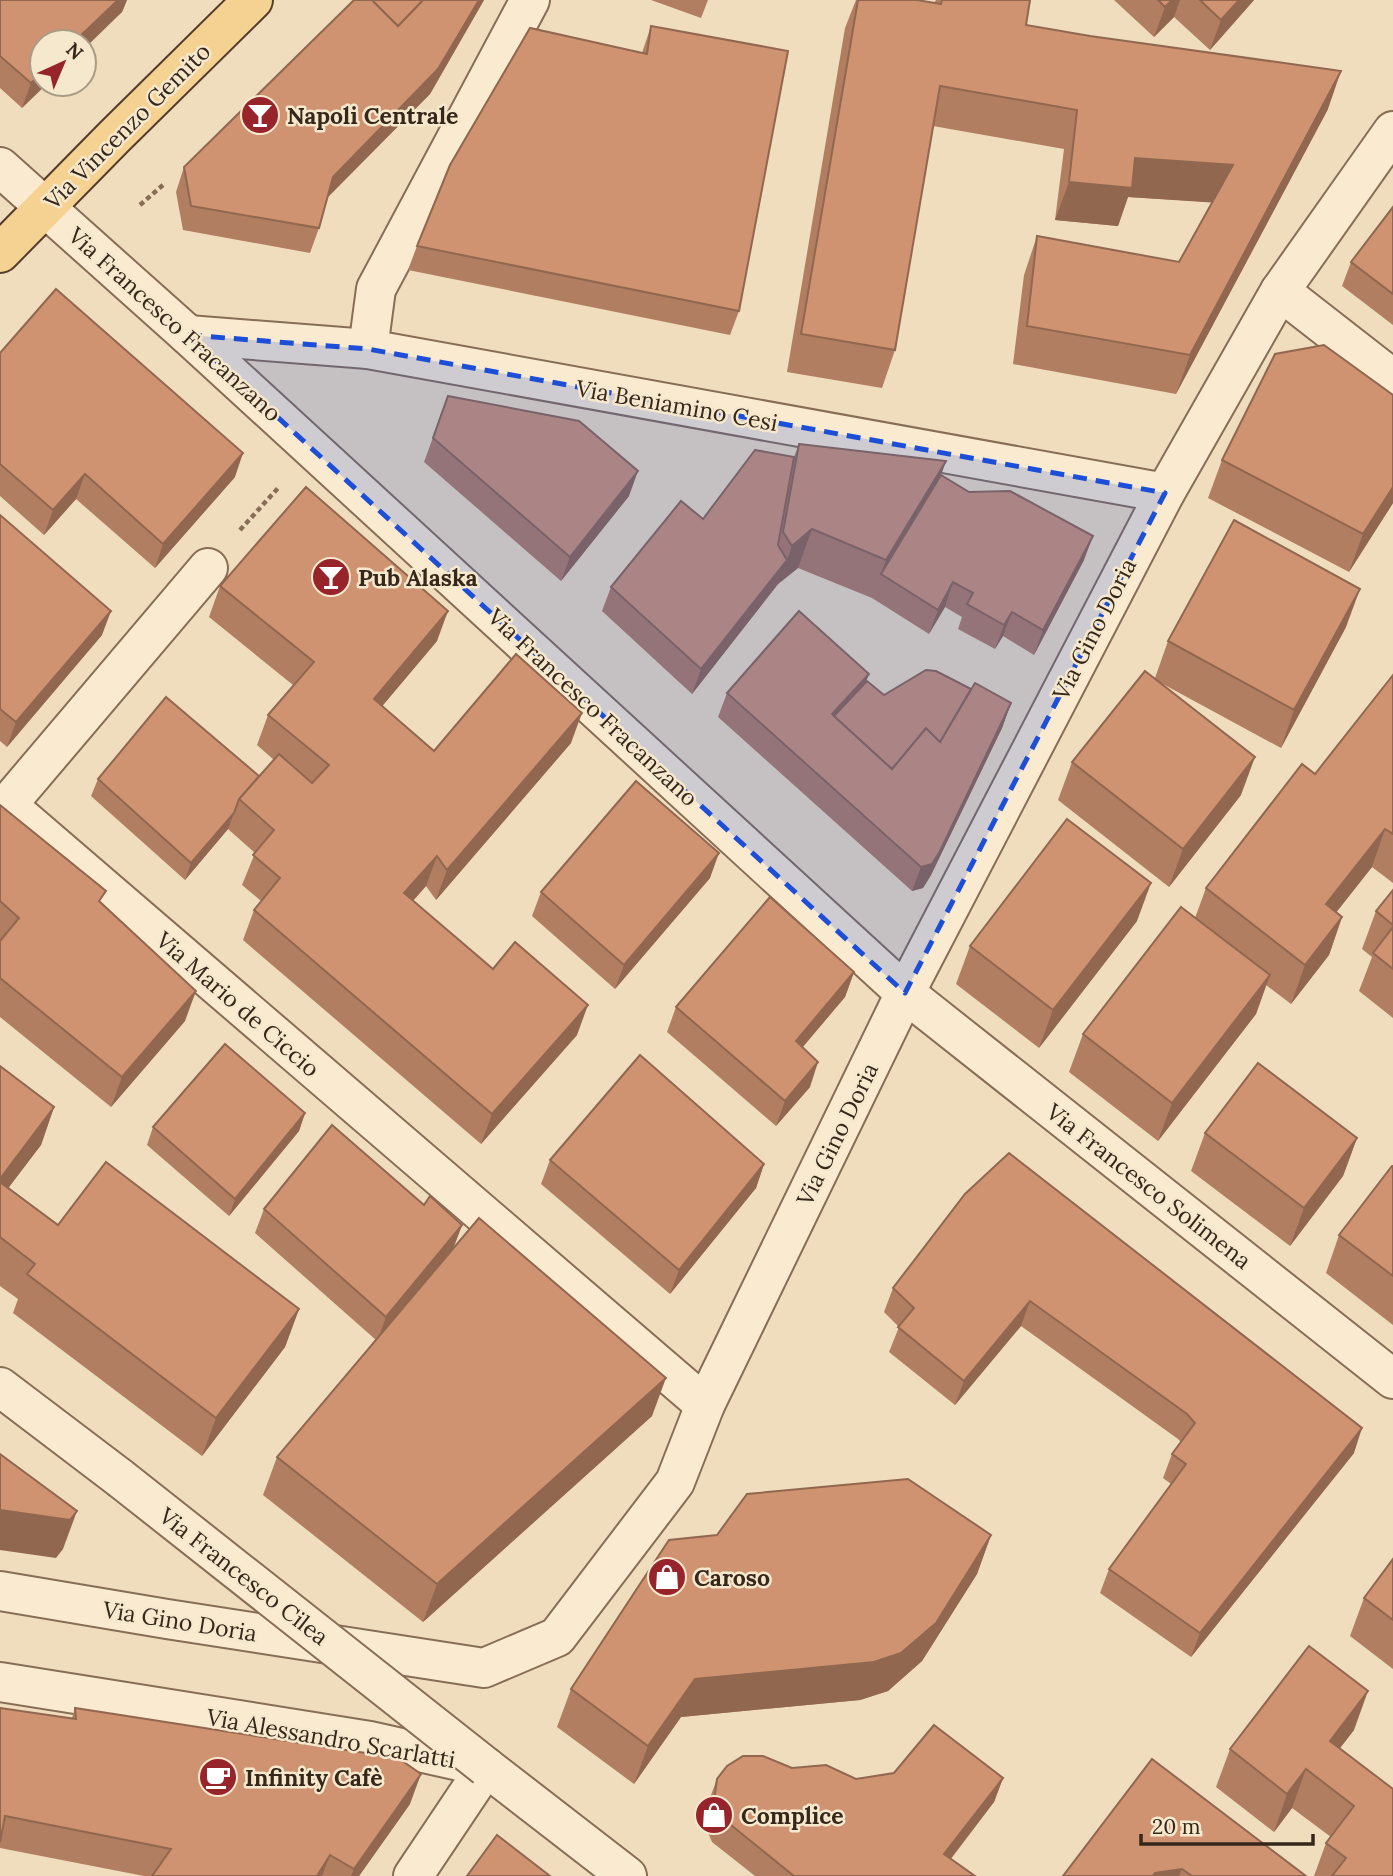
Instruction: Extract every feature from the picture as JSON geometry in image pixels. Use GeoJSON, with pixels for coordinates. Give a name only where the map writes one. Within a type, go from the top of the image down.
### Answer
{"type":"FeatureCollection","features":[{"type":"Feature","properties":{"kind":"main road","name":"Via Vincenzo Gemito"},"geometry":{"type":"LineString","coordinates":[[0,253],[114,136],[253,0]]}},
{"type":"Feature","properties":{"kind":"street"},"geometry":{"type":"LineString","coordinates":[[368,349],[376,289],[530,0]]}},
{"type":"Feature","properties":{"kind":"street","name":"Via Gino Doria"},"geometry":{"type":"LineString","coordinates":[[0,1591],[484,1668],[557,1637],[675,1482],[705,1405],[905,993],[1165,493],[1280,291],[1393,131]]}},
{"type":"Feature","properties":{"kind":"street","name":"Via Francesco Fracanzano"},"geometry":{"type":"LineString","coordinates":[[0,167],[47,206],[905,993]]}},
{"type":"Feature","properties":{"kind":"street"},"geometry":{"type":"LineString","coordinates":[[1280,291],[1393,379]]}},
{"type":"Feature","properties":{"kind":"street","name":"Via Beniamino Cesi"},"geometry":{"type":"LineString","coordinates":[[188,335],[368,349],[1165,493]]}},
{"type":"Feature","properties":{"kind":"street","name":"Via Mario de Ciccio"},"geometry":{"type":"LineString","coordinates":[[208,568],[7,805],[705,1405]]}},
{"type":"Feature","properties":{"kind":"street","name":"Via Francesco Solimena"},"geometry":{"type":"LineString","coordinates":[[905,993],[1393,1379]]}},
{"type":"Feature","properties":{"kind":"street","name":"Via Francesco Cilea"},"geometry":{"type":"LineString","coordinates":[[0,1387],[120,1478],[486,1767]]}},
{"type":"Feature","properties":{"kind":"street","name":"Via Alessandro Scarlatti"},"geometry":{"type":"LineString","coordinates":[[0,1682],[370,1741],[486,1767],[626,1876]]}},
{"type":"Feature","properties":{"kind":"street"},"geometry":{"type":"LineString","coordinates":[[413,1876],[486,1767]]}},
{"type":"Feature","properties":{"kind":"path"},"geometry":{"type":"LineString","coordinates":[[140,205],[163,185]]}},
{"type":"Feature","properties":{"kind":"path"},"geometry":{"type":"LineString","coordinates":[[265,502],[281,484]]}},
{"type":"Feature","properties":{"kind":"highlighted area"},"geometry":{"type":"Polygon","coordinates":[[[188,335],[368,349],[1165,493],[905,993],[188,335]]]}},
{"type":"Feature","properties":{"kind":"building"},"geometry":{"type":"Polygon","coordinates":[[[0,0],[118,0],[89,28],[28,28],[28,80],[0,56],[0,0]]]}},
{"type":"Feature","properties":{"kind":"building"},"geometry":{"type":"Polygon","coordinates":[[[354,0],[372,0],[398,26],[423,0],[479,0],[438,69],[333,177],[319,228],[191,206],[184,167],[354,0]]]}},
{"type":"Feature","properties":{"kind":"building"},"geometry":{"type":"Polygon","coordinates":[[[372,0],[423,0],[398,26],[372,0]]]}},
{"type":"Feature","properties":{"kind":"building"},"geometry":{"type":"Polygon","coordinates":[[[858,0],[917,0],[941,4],[942,0],[1030,0],[1026,25],[1341,71],[1190,355],[1027,326],[1037,236],[1179,262],[1233,165],[1135,158],[1132,188],[1069,182],[1077,110],[940,86],[895,350],[801,334],[858,0]]]}},
{"type":"Feature","properties":{"kind":"building"},"geometry":{"type":"Polygon","coordinates":[[[1158,0],[1172,0],[1165,7],[1158,0]]]}},
{"type":"Feature","properties":{"kind":"building"},"geometry":{"type":"Polygon","coordinates":[[[1200,0],[1239,0],[1221,20],[1200,0]]]}},
{"type":"Feature","properties":{"kind":"building"},"geometry":{"type":"Polygon","coordinates":[[[651,26],[788,51],[739,311],[417,246],[450,165],[530,28],[647,54],[651,26]]]}},
{"type":"Feature","properties":{"kind":"building"},"geometry":{"type":"Polygon","coordinates":[[[1393,207],[1393,294],[1351,262],[1393,207]]]}},
{"type":"Feature","properties":{"kind":"building"},"geometry":{"type":"Polygon","coordinates":[[[56,289],[243,453],[163,544],[85,474],[53,510],[0,464],[0,353],[56,289]]]}},
{"type":"Feature","properties":{"kind":"building"},"geometry":{"type":"Polygon","coordinates":[[[1324,345],[1393,395],[1393,487],[1363,534],[1222,460],[1275,354],[1324,345]]]}},
{"type":"Feature","properties":{"kind":"building"},"geometry":{"type":"Polygon","coordinates":[[[448,396],[579,421],[638,471],[570,557],[433,438],[448,396]]]}},
{"type":"Feature","properties":{"kind":"building"},"geometry":{"type":"Polygon","coordinates":[[[799,444],[946,461],[886,560],[812,529],[792,546],[783,532],[799,444]]]}},
{"type":"Feature","properties":{"kind":"building"},"geometry":{"type":"Polygon","coordinates":[[[755,450],[794,457],[778,545],[787,560],[701,669],[611,587],[681,501],[703,519],[755,450]]]}},
{"type":"Feature","properties":{"kind":"building"},"geometry":{"type":"Polygon","coordinates":[[[941,475],[969,492],[1010,491],[1093,536],[1043,630],[1012,612],[1004,625],[967,604],[973,593],[953,582],[938,610],[881,574],[941,475]]]}},
{"type":"Feature","properties":{"kind":"building"},"geometry":{"type":"Polygon","coordinates":[[[306,487],[448,611],[374,699],[434,751],[516,654],[582,713],[447,870],[437,856],[404,893],[493,969],[515,942],[588,1005],[492,1114],[254,910],[280,878],[253,855],[274,830],[239,799],[279,754],[312,783],[329,765],[268,715],[314,662],[220,586],[306,487]]]}},
{"type":"Feature","properties":{"kind":"building"},"geometry":{"type":"Polygon","coordinates":[[[0,515],[111,611],[16,722],[0,709],[0,515]]]}},
{"type":"Feature","properties":{"kind":"building"},"geometry":{"type":"Polygon","coordinates":[[[1234,520],[1360,589],[1294,710],[1168,641],[1234,520]]]}},
{"type":"Feature","properties":{"kind":"building"},"geometry":{"type":"Polygon","coordinates":[[[799,611],[869,674],[832,714],[892,769],[926,728],[940,742],[975,683],[1011,703],[932,864],[921,867],[727,693],[799,611]]]}},
{"type":"Feature","properties":{"kind":"building"},"geometry":{"type":"Polygon","coordinates":[[[926,670],[936,671],[971,689],[940,742],[926,728],[892,769],[834,716],[867,681],[884,695],[926,670]]]}},
{"type":"Feature","properties":{"kind":"building"},"geometry":{"type":"Polygon","coordinates":[[[1145,671],[1255,757],[1183,849],[1072,762],[1145,671]]]}},
{"type":"Feature","properties":{"kind":"building"},"geometry":{"type":"Polygon","coordinates":[[[1393,675],[1393,834],[1385,829],[1326,904],[1342,917],[1305,965],[1206,888],[1302,764],[1315,774],[1393,675]]]}},
{"type":"Feature","properties":{"kind":"building"},"geometry":{"type":"Polygon","coordinates":[[[166,697],[259,776],[239,799],[234,813],[191,863],[98,779],[166,697]]]}},
{"type":"Feature","properties":{"kind":"building"},"geometry":{"type":"Polygon","coordinates":[[[636,781],[719,853],[624,965],[541,892],[636,781]]]}},
{"type":"Feature","properties":{"kind":"building"},"geometry":{"type":"Polygon","coordinates":[[[0,805],[106,891],[99,901],[196,991],[122,1077],[0,978],[0,941],[19,918],[0,901],[0,805]]]}},
{"type":"Feature","properties":{"kind":"building"},"geometry":{"type":"Polygon","coordinates":[[[1067,819],[1151,883],[1053,1010],[970,946],[1067,819]]]}},
{"type":"Feature","properties":{"kind":"building"},"geometry":{"type":"Polygon","coordinates":[[[1393,890],[1393,925],[1376,911],[1393,890]]]}},
{"type":"Feature","properties":{"kind":"building"},"geometry":{"type":"Polygon","coordinates":[[[770,897],[854,972],[796,1041],[818,1062],[785,1101],[676,1007],[770,897]]]}},
{"type":"Feature","properties":{"kind":"building"},"geometry":{"type":"Polygon","coordinates":[[[1181,907],[1270,975],[1172,1103],[1083,1034],[1181,907]]]}},
{"type":"Feature","properties":{"kind":"building"},"geometry":{"type":"Polygon","coordinates":[[[1393,927],[1393,969],[1373,953],[1393,927]]]}},
{"type":"Feature","properties":{"kind":"building"},"geometry":{"type":"Polygon","coordinates":[[[225,1044],[305,1113],[235,1199],[153,1127],[225,1044]]]}},
{"type":"Feature","properties":{"kind":"building"},"geometry":{"type":"Polygon","coordinates":[[[640,1055],[764,1164],[679,1270],[550,1160],[640,1055]]]}},
{"type":"Feature","properties":{"kind":"building"},"geometry":{"type":"Polygon","coordinates":[[[1258,1063],[1357,1138],[1304,1208],[1205,1133],[1258,1063]]]}},
{"type":"Feature","properties":{"kind":"building"},"geometry":{"type":"Polygon","coordinates":[[[0,1066],[54,1107],[0,1179],[0,1066]]]}},
{"type":"Feature","properties":{"kind":"building"},"geometry":{"type":"Polygon","coordinates":[[[332,1125],[424,1205],[430,1196],[462,1225],[386,1317],[264,1209],[332,1125]]]}},
{"type":"Feature","properties":{"kind":"building"},"geometry":{"type":"Polygon","coordinates":[[[1009,1153],[1362,1428],[1200,1633],[1109,1569],[1186,1464],[1172,1454],[1195,1423],[1187,1414],[1030,1301],[964,1381],[898,1327],[914,1308],[893,1288],[965,1194],[1009,1153]]]}},
{"type":"Feature","properties":{"kind":"building"},"geometry":{"type":"Polygon","coordinates":[[[106,1162],[299,1309],[216,1418],[27,1274],[35,1264],[0,1237],[0,1182],[58,1225],[106,1162]]]}},
{"type":"Feature","properties":{"kind":"building"},"geometry":{"type":"Polygon","coordinates":[[[1393,1166],[1393,1276],[1339,1235],[1393,1166]]]}},
{"type":"Feature","properties":{"kind":"building"},"geometry":{"type":"Polygon","coordinates":[[[479,1218],[666,1378],[437,1584],[277,1457],[479,1218]]]}},
{"type":"Feature","properties":{"kind":"building"},"geometry":{"type":"Polygon","coordinates":[[[0,1454],[77,1511],[70,1520],[0,1510],[0,1454]]]}},
{"type":"Feature","properties":{"kind":"building"},"geometry":{"type":"Polygon","coordinates":[[[908,1479],[991,1535],[936,1623],[901,1653],[874,1662],[695,1679],[648,1746],[571,1689],[669,1540],[717,1535],[747,1494],[908,1479]]]}},
{"type":"Feature","properties":{"kind":"building"},"geometry":{"type":"Polygon","coordinates":[[[1393,1559],[1393,1620],[1364,1598],[1393,1559]]]}},
{"type":"Feature","properties":{"kind":"building"},"geometry":{"type":"Polygon","coordinates":[[[1309,1646],[1368,1691],[1330,1741],[1393,1789],[1393,1876],[1332,1876],[1346,1858],[1326,1843],[1354,1806],[1306,1769],[1287,1794],[1230,1749],[1309,1646]]]}},
{"type":"Feature","properties":{"kind":"building"},"geometry":{"type":"Polygon","coordinates":[[[0,1708],[76,1719],[75,1708],[398,1758],[421,1774],[354,1869],[330,1855],[317,1876],[152,1876],[171,1849],[5,1816],[0,1842],[0,1708]]]}},
{"type":"Feature","properties":{"kind":"building"},"geometry":{"type":"Polygon","coordinates":[[[934,1725],[1003,1778],[944,1854],[975,1876],[794,1876],[721,1817],[714,1801],[717,1779],[727,1766],[743,1756],[763,1756],[792,1768],[826,1765],[856,1779],[894,1773],[934,1725]]]}},
{"type":"Feature","properties":{"kind":"building"},"geometry":{"type":"Polygon","coordinates":[[[1152,1759],[1306,1876],[1192,1876],[1182,1869],[1155,1873],[1153,1876],[1063,1876],[1152,1759]]]}},
{"type":"Feature","properties":{"kind":"building"},"geometry":{"type":"Polygon","coordinates":[[[497,1835],[550,1876],[467,1876],[497,1835]]]}},
{"type":"Feature","properties":{"kind":"place","name":"Napoli Centrale"},"geometry":{"type":"Point","coordinates":[260,115]}},
{"type":"Feature","properties":{"kind":"place","name":"Pub Alaska"},"geometry":{"type":"Point","coordinates":[331,577]}},
{"type":"Feature","properties":{"kind":"place","name":"Caroso"},"geometry":{"type":"Point","coordinates":[667,1577]}},
{"type":"Feature","properties":{"kind":"place","name":"Infinity Cafè"},"geometry":{"type":"Point","coordinates":[218,1777]}},
{"type":"Feature","properties":{"kind":"place","name":"Complice"},"geometry":{"type":"Point","coordinates":[714,1815]}}]}
